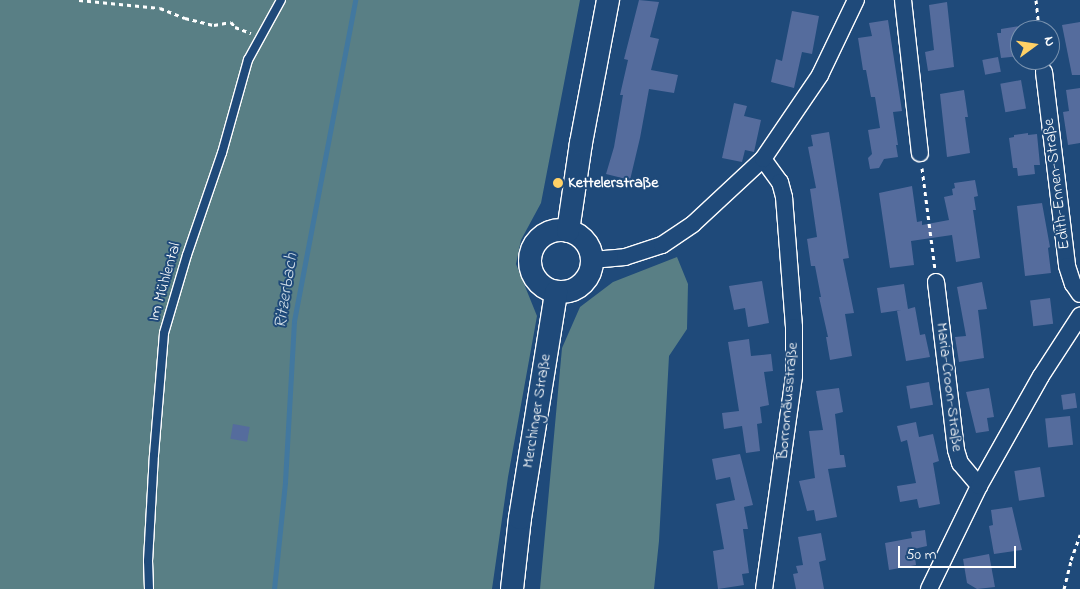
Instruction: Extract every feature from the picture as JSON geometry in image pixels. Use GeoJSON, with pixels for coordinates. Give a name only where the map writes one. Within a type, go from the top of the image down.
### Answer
{"type":"FeatureCollection","features":[{"type":"Feature","properties":{"kind":"street"},"geometry":{"type":"LineString","coordinates":[[568,231],[581,143],[608,0]]}},
{"type":"Feature","properties":{"kind":"street"},"geometry":{"type":"LineString","coordinates":[[592,260],[625,257],[662,245],[693,224],[763,159],[820,74],[856,0]]}},
{"type":"Feature","properties":{"kind":"street"},"geometry":{"type":"LineString","coordinates":[[903,0],[920,153]]}},
{"type":"Feature","properties":{"kind":"street","name":"Edith-Ennen-Straße"},"geometry":{"type":"LineString","coordinates":[[1044,72],[1067,266],[1073,284],[1080,294]]}},
{"type":"Feature","properties":{"kind":"street","name":"Borromäusstraße"},"geometry":{"type":"LineString","coordinates":[[763,159],[780,182],[784,197],[794,327],[794,376],[764,589]]}},
{"type":"Feature","properties":{"kind":"street"},"geometry":{"type":"LineString","coordinates":[[568,231],[585,242],[592,260],[591,269],[582,284],[566,292],[556,292],[547,289],[536,279],[530,266],[530,255],[534,246],[549,233],[568,231]]}},
{"type":"Feature","properties":{"kind":"street","name":"Maria-Croon-Straße"},"geometry":{"type":"LineString","coordinates":[[936,282],[956,450],[960,463],[979,486]]}},
{"type":"Feature","properties":{"kind":"street","name":"Merchinger Straße"},"geometry":{"type":"LineString","coordinates":[[512,589],[519,529],[556,292]]}},
{"type":"Feature","properties":{"kind":"street"},"geometry":{"type":"LineString","coordinates":[[929,589],[979,486],[1041,376],[1080,316]]}},
{"type":"Feature","properties":{"kind":"lane","name":"Im Mühlental"},"geometry":{"type":"LineString","coordinates":[[149,589],[148,561],[164,333],[187,255],[222,152],[248,60],[281,0]]}},
{"type":"Feature","properties":{"kind":"path"},"geometry":{"type":"LineString","coordinates":[[79,0],[160,8],[185,18],[214,25],[231,22],[242,30],[262,35]]}},
{"type":"Feature","properties":{"kind":"path"},"geometry":{"type":"LineString","coordinates":[[1036,0],[1038,20]]}},
{"type":"Feature","properties":{"kind":"path"},"geometry":{"type":"LineString","coordinates":[[920,153],[936,282]]}},
{"type":"Feature","properties":{"kind":"path"},"geometry":{"type":"LineString","coordinates":[[1064,589],[1071,560],[1080,535]]}},
{"type":"Feature","properties":{"kind":"green space"},"geometry":{"type":"Polygon","coordinates":[[[0,0],[580,0],[541,203],[521,240],[516,264],[537,316],[508,477],[492,589],[0,589],[0,0]]]}},
{"type":"Feature","properties":{"kind":"green space"},"geometry":{"type":"Polygon","coordinates":[[[677,257],[688,284],[687,329],[669,356],[659,541],[654,589],[540,589],[562,348],[580,307],[613,282],[677,257]]]}},
{"type":"Feature","properties":{"kind":"building"},"geometry":{"type":"Polygon","coordinates":[[[639,0],[659,2],[650,37],[659,39],[651,70],[678,75],[674,93],[649,89],[630,180],[606,174],[614,147],[623,95],[620,95],[628,60],[624,59],[639,0]]]}},
{"type":"Feature","properties":{"kind":"building"},"geometry":{"type":"Polygon","coordinates":[[[947,2],[954,67],[928,71],[925,52],[934,50],[929,5],[947,2]]]}},
{"type":"Feature","properties":{"kind":"building"},"geometry":{"type":"Polygon","coordinates":[[[792,11],[819,16],[812,54],[802,52],[794,88],[771,82],[776,59],[782,61],[792,11]]]}},
{"type":"Feature","properties":{"kind":"building"},"geometry":{"type":"Polygon","coordinates":[[[888,20],[902,111],[893,112],[898,157],[884,159],[879,168],[870,169],[868,158],[872,154],[868,130],[880,128],[875,97],[871,97],[866,70],[863,70],[858,38],[872,36],[869,23],[888,20]]]}},
{"type":"Feature","properties":{"kind":"building"},"geometry":{"type":"Polygon","coordinates":[[[1080,22],[1080,75],[1072,75],[1062,25],[1080,22]]]}},
{"type":"Feature","properties":{"kind":"building"},"geometry":{"type":"Polygon","coordinates":[[[1010,28],[1010,57],[1001,58],[997,33],[1001,33],[1001,29],[1010,28]]]}},
{"type":"Feature","properties":{"kind":"building"},"geometry":{"type":"Polygon","coordinates":[[[998,57],[1001,72],[985,75],[982,60],[998,57]]]}},
{"type":"Feature","properties":{"kind":"building"},"geometry":{"type":"Polygon","coordinates":[[[1021,80],[1026,109],[1005,112],[1000,84],[1021,80]]]}},
{"type":"Feature","properties":{"kind":"building"},"geometry":{"type":"Polygon","coordinates":[[[1080,88],[1080,143],[1068,145],[1063,112],[1069,111],[1066,90],[1080,88]]]}},
{"type":"Feature","properties":{"kind":"building"},"geometry":{"type":"Polygon","coordinates":[[[964,90],[968,117],[965,117],[970,153],[947,157],[940,94],[964,90]]]}},
{"type":"Feature","properties":{"kind":"building"},"geometry":{"type":"Polygon","coordinates":[[[734,103],[747,106],[744,116],[761,120],[754,152],[745,150],[742,162],[722,158],[734,103]]]}},
{"type":"Feature","properties":{"kind":"building"},"geometry":{"type":"Polygon","coordinates":[[[829,132],[849,258],[843,259],[854,313],[845,314],[852,356],[830,360],[826,337],[828,337],[819,297],[821,297],[815,266],[811,266],[807,239],[817,237],[810,189],[816,188],[808,147],[813,146],[811,135],[829,132]]]}},
{"type":"Feature","properties":{"kind":"building"},"geometry":{"type":"Polygon","coordinates":[[[1028,133],[1028,135],[1037,134],[1040,165],[1034,165],[1035,174],[1018,176],[1017,168],[1013,168],[1009,138],[1014,137],[1014,135],[1028,133]]]}},
{"type":"Feature","properties":{"kind":"building"},"geometry":{"type":"Polygon","coordinates":[[[975,180],[978,196],[974,197],[976,210],[973,210],[980,258],[956,262],[952,235],[911,241],[914,265],[890,268],[879,193],[912,186],[917,222],[922,221],[922,225],[949,220],[944,197],[953,195],[954,183],[975,180]]]}},
{"type":"Feature","properties":{"kind":"building"},"geometry":{"type":"Polygon","coordinates":[[[1042,203],[1050,247],[1048,248],[1051,273],[1025,276],[1017,206],[1042,203]]]}},
{"type":"Feature","properties":{"kind":"building"},"geometry":{"type":"Polygon","coordinates":[[[762,281],[769,323],[748,327],[745,308],[734,310],[729,286],[762,281]]]}},
{"type":"Feature","properties":{"kind":"building"},"geometry":{"type":"Polygon","coordinates":[[[982,282],[987,309],[978,310],[984,358],[959,362],[955,337],[966,336],[957,287],[982,282]]]}},
{"type":"Feature","properties":{"kind":"building"},"geometry":{"type":"Polygon","coordinates":[[[904,284],[908,309],[915,307],[920,335],[925,334],[930,357],[906,361],[897,311],[901,310],[881,313],[877,288],[904,284]]]}},
{"type":"Feature","properties":{"kind":"building"},"geometry":{"type":"Polygon","coordinates":[[[1050,298],[1053,324],[1033,326],[1030,300],[1050,298]]]}},
{"type":"Feature","properties":{"kind":"building"},"geometry":{"type":"Polygon","coordinates":[[[749,339],[751,356],[771,354],[773,371],[764,372],[769,405],[760,407],[762,423],[757,424],[760,451],[746,453],[742,426],[724,429],[722,413],[739,411],[728,342],[749,339]]]}},
{"type":"Feature","properties":{"kind":"building"},"geometry":{"type":"Polygon","coordinates":[[[929,382],[933,405],[910,409],[906,386],[929,382]]]}},
{"type":"Feature","properties":{"kind":"building"},"geometry":{"type":"Polygon","coordinates":[[[839,388],[843,412],[835,414],[840,455],[844,455],[846,467],[828,469],[837,517],[816,521],[814,510],[807,511],[799,481],[815,478],[809,431],[823,430],[816,391],[839,388]]]}},
{"type":"Feature","properties":{"kind":"building"},"geometry":{"type":"Polygon","coordinates":[[[989,388],[994,417],[987,418],[989,431],[976,433],[966,392],[989,388]]]}},
{"type":"Feature","properties":{"kind":"building"},"geometry":{"type":"Polygon","coordinates":[[[1075,393],[1077,408],[1063,410],[1061,395],[1075,393]]]}},
{"type":"Feature","properties":{"kind":"building"},"geometry":{"type":"Polygon","coordinates":[[[1070,416],[1073,445],[1048,447],[1045,419],[1070,416]]]}},
{"type":"Feature","properties":{"kind":"building"},"geometry":{"type":"Polygon","coordinates":[[[916,422],[919,437],[933,434],[939,461],[933,463],[940,504],[919,508],[917,499],[900,502],[897,486],[916,483],[907,440],[901,442],[897,426],[916,422]]]}},
{"type":"Feature","properties":{"kind":"building"},"geometry":{"type":"Polygon","coordinates":[[[233,424],[250,427],[247,442],[230,439],[233,424]]]}},
{"type":"Feature","properties":{"kind":"building"},"geometry":{"type":"Polygon","coordinates":[[[740,454],[753,505],[744,507],[748,529],[743,529],[749,573],[742,574],[744,585],[718,589],[713,551],[724,549],[716,504],[735,500],[730,477],[716,480],[712,459],[740,454]]]}},
{"type":"Feature","properties":{"kind":"building"},"geometry":{"type":"Polygon","coordinates":[[[1040,467],[1045,497],[1019,501],[1014,471],[1040,467]]]}},
{"type":"Feature","properties":{"kind":"building"},"geometry":{"type":"Polygon","coordinates":[[[1012,507],[1022,550],[994,554],[989,526],[993,525],[991,510],[1012,507]]]}},
{"type":"Feature","properties":{"kind":"building"},"geometry":{"type":"Polygon","coordinates":[[[925,530],[927,546],[914,549],[916,565],[889,570],[885,543],[912,538],[911,532],[925,530]]]}},
{"type":"Feature","properties":{"kind":"building"},"geometry":{"type":"Polygon","coordinates":[[[821,533],[826,560],[819,562],[824,589],[796,589],[793,574],[798,573],[796,566],[803,565],[798,537],[821,533]]]}},
{"type":"Feature","properties":{"kind":"building"},"geometry":{"type":"Polygon","coordinates":[[[989,554],[995,587],[977,589],[967,583],[963,559],[989,554]]]}},
{"type":"Feature","properties":{"kind":"waterway","name":"Ritzerbach"},"geometry":{"type":"LineString","coordinates":[[274,589],[285,482],[294,321],[355,0]]}},
{"type":"Feature","properties":{"kind":"place","name":"Kettelerstraße"},"geometry":{"type":"Point","coordinates":[558,183]}}]}
